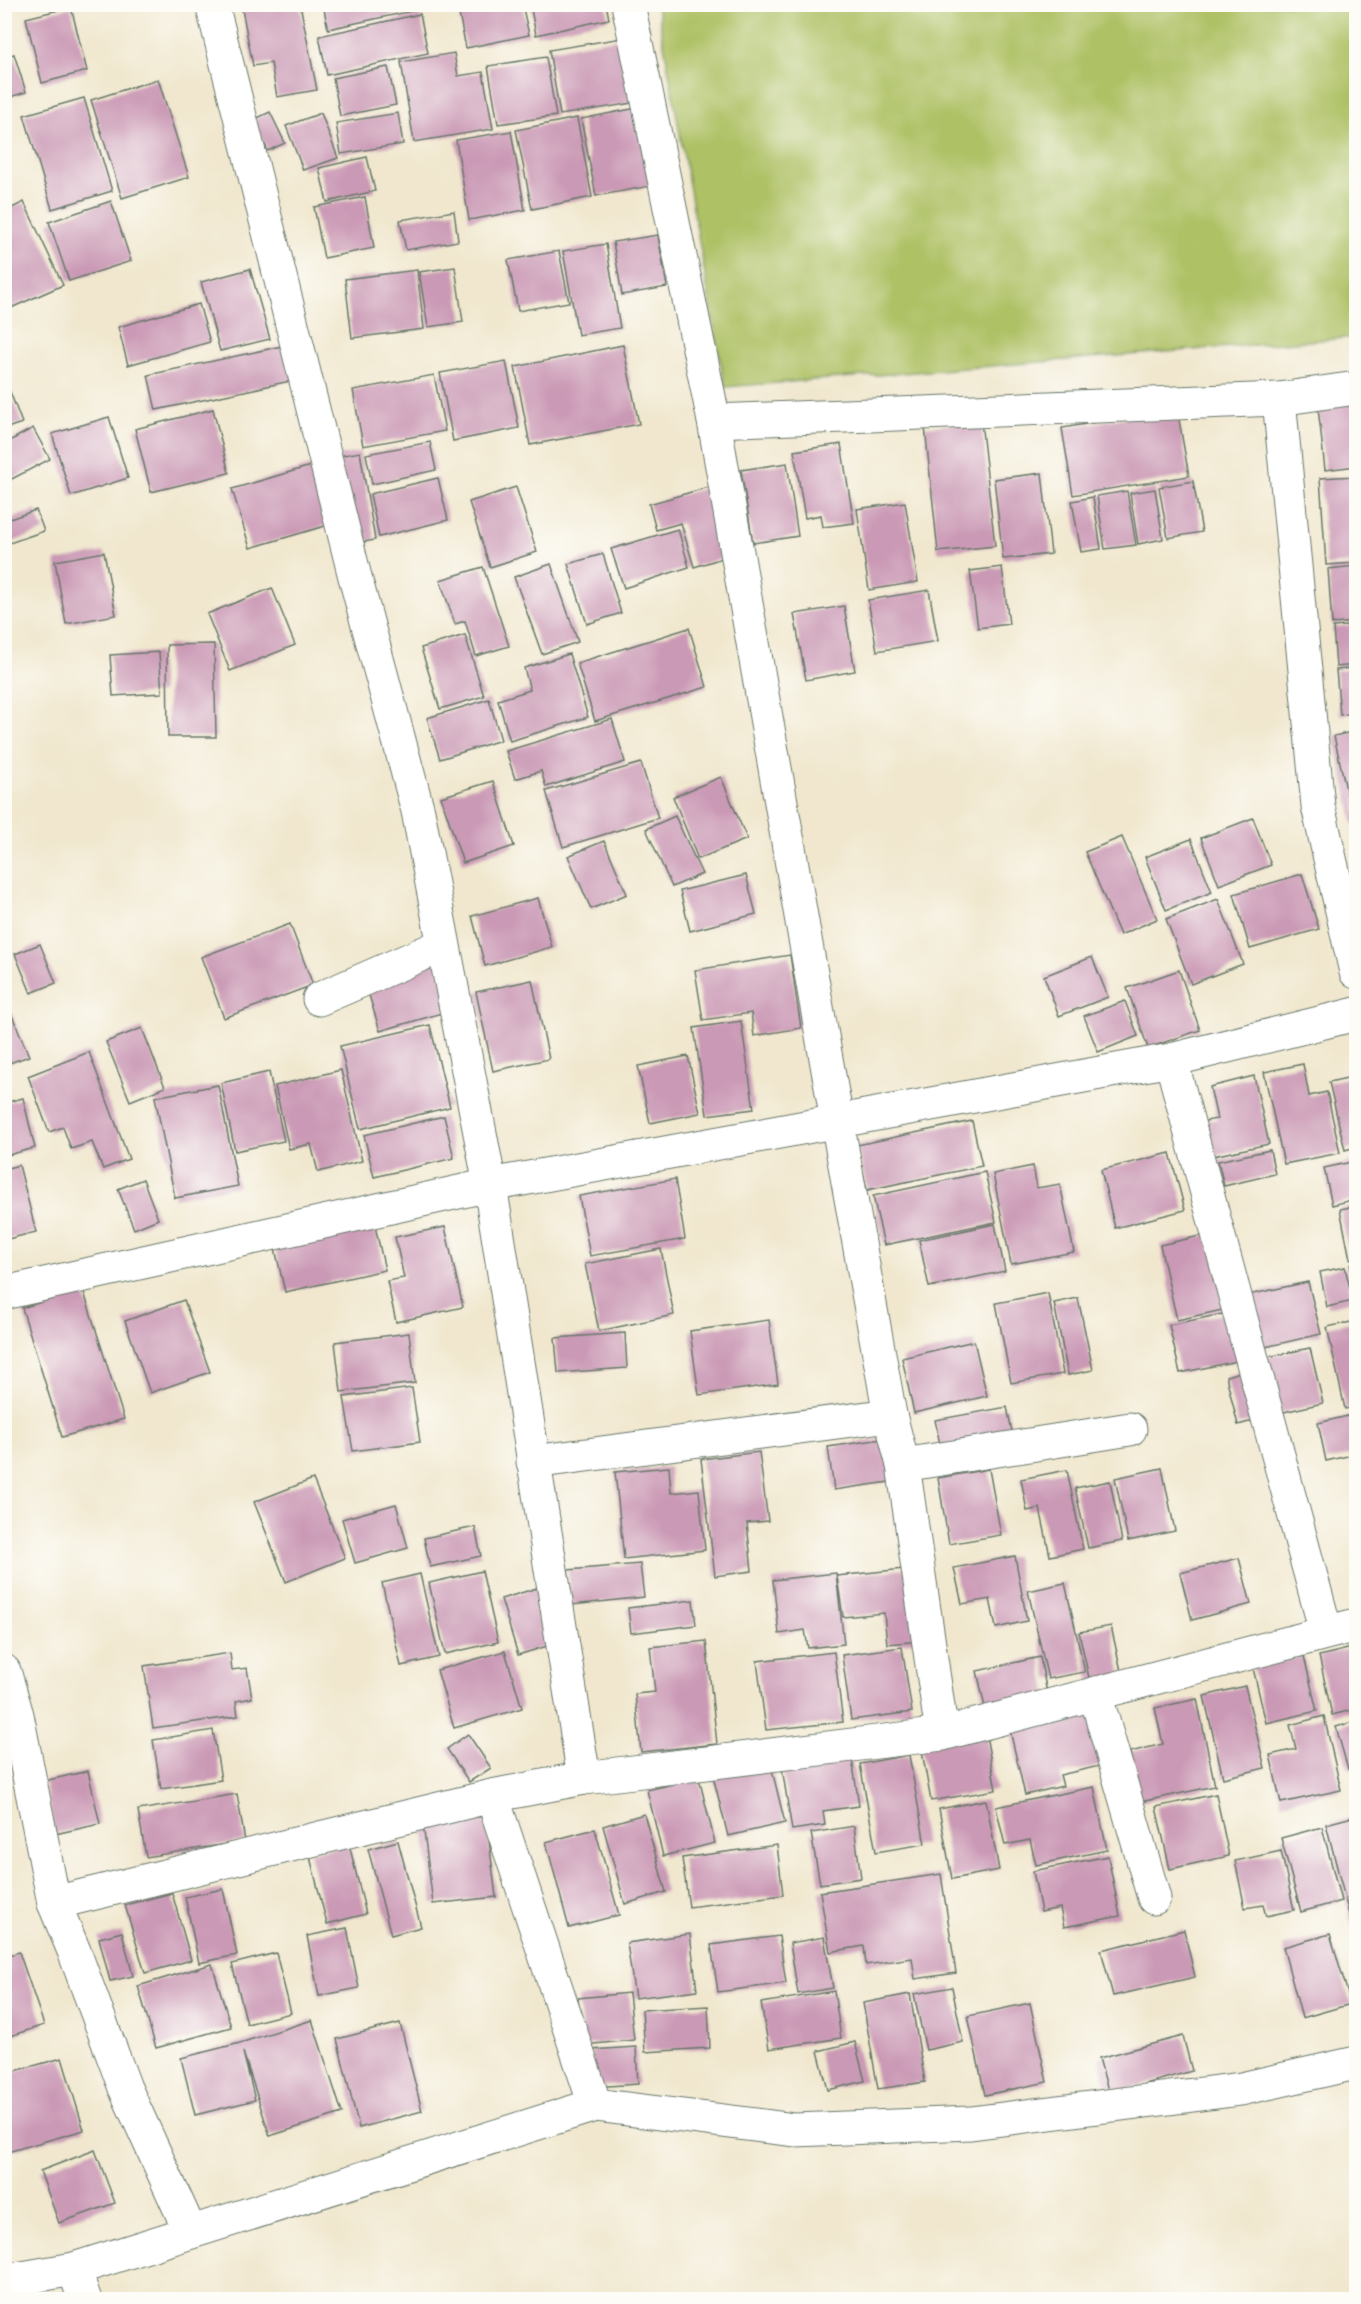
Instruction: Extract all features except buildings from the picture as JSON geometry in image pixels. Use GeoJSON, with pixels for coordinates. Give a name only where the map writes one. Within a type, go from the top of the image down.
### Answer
{"type":"FeatureCollection","features":[{"type":"Feature","properties":{"kind":"street"},"geometry":{"type":"LineString","coordinates":[[212,4],[355,577],[418,811],[490,1185],[584,1778]]}},
{"type":"Feature","properties":{"kind":"street"},"geometry":{"type":"LineString","coordinates":[[628,4],[714,421],[890,1415],[903,1465],[942,1734]]}},
{"type":"Feature","properties":{"kind":"street"},"geometry":{"type":"LineString","coordinates":[[714,421],[1279,399],[1356,388]]}},
{"type":"Feature","properties":{"kind":"street"},"geometry":{"type":"LineString","coordinates":[[1279,399],[1318,806],[1356,972]]}},
{"type":"Feature","properties":{"kind":"street"},"geometry":{"type":"LineString","coordinates":[[319,999],[443,945]]}},
{"type":"Feature","properties":{"kind":"street"},"geometry":{"type":"LineString","coordinates":[[4,1293],[490,1185],[1172,1060],[1356,1014]]}},
{"type":"Feature","properties":{"kind":"street"},"geometry":{"type":"LineString","coordinates":[[54,1903],[492,1796],[584,1778],[942,1734],[1341,1628],[1172,1060]]}},
{"type":"Feature","properties":{"kind":"street"},"geometry":{"type":"LineString","coordinates":[[533,1462],[890,1415]]}},
{"type":"Feature","properties":{"kind":"street"},"geometry":{"type":"LineString","coordinates":[[903,1465],[1130,1429]]}},
{"type":"Feature","properties":{"kind":"street"},"geometry":{"type":"LineString","coordinates":[[4,1671],[17,1714],[54,1903],[125,2088],[190,2231]]}},
{"type":"Feature","properties":{"kind":"street"},"geometry":{"type":"LineString","coordinates":[[1095,1693],[1154,1898]]}},
{"type":"Feature","properties":{"kind":"street"},"geometry":{"type":"LineString","coordinates":[[492,1796],[595,2105]]}},
{"type":"Feature","properties":{"kind":"street"},"geometry":{"type":"LineString","coordinates":[[4,2282],[74,2269],[595,2105],[795,2130],[971,2123],[1241,2089],[1356,2063]]}},
{"type":"Feature","properties":{"kind":"street"},"geometry":{"type":"LineString","coordinates":[[74,2269],[85,2300]]}},
{"type":"Feature","properties":{"kind":"green space"},"geometry":{"type":"Polygon","coordinates":[[[657,5],[1356,5],[1356,337],[725,387],[657,5]]]}}]}
